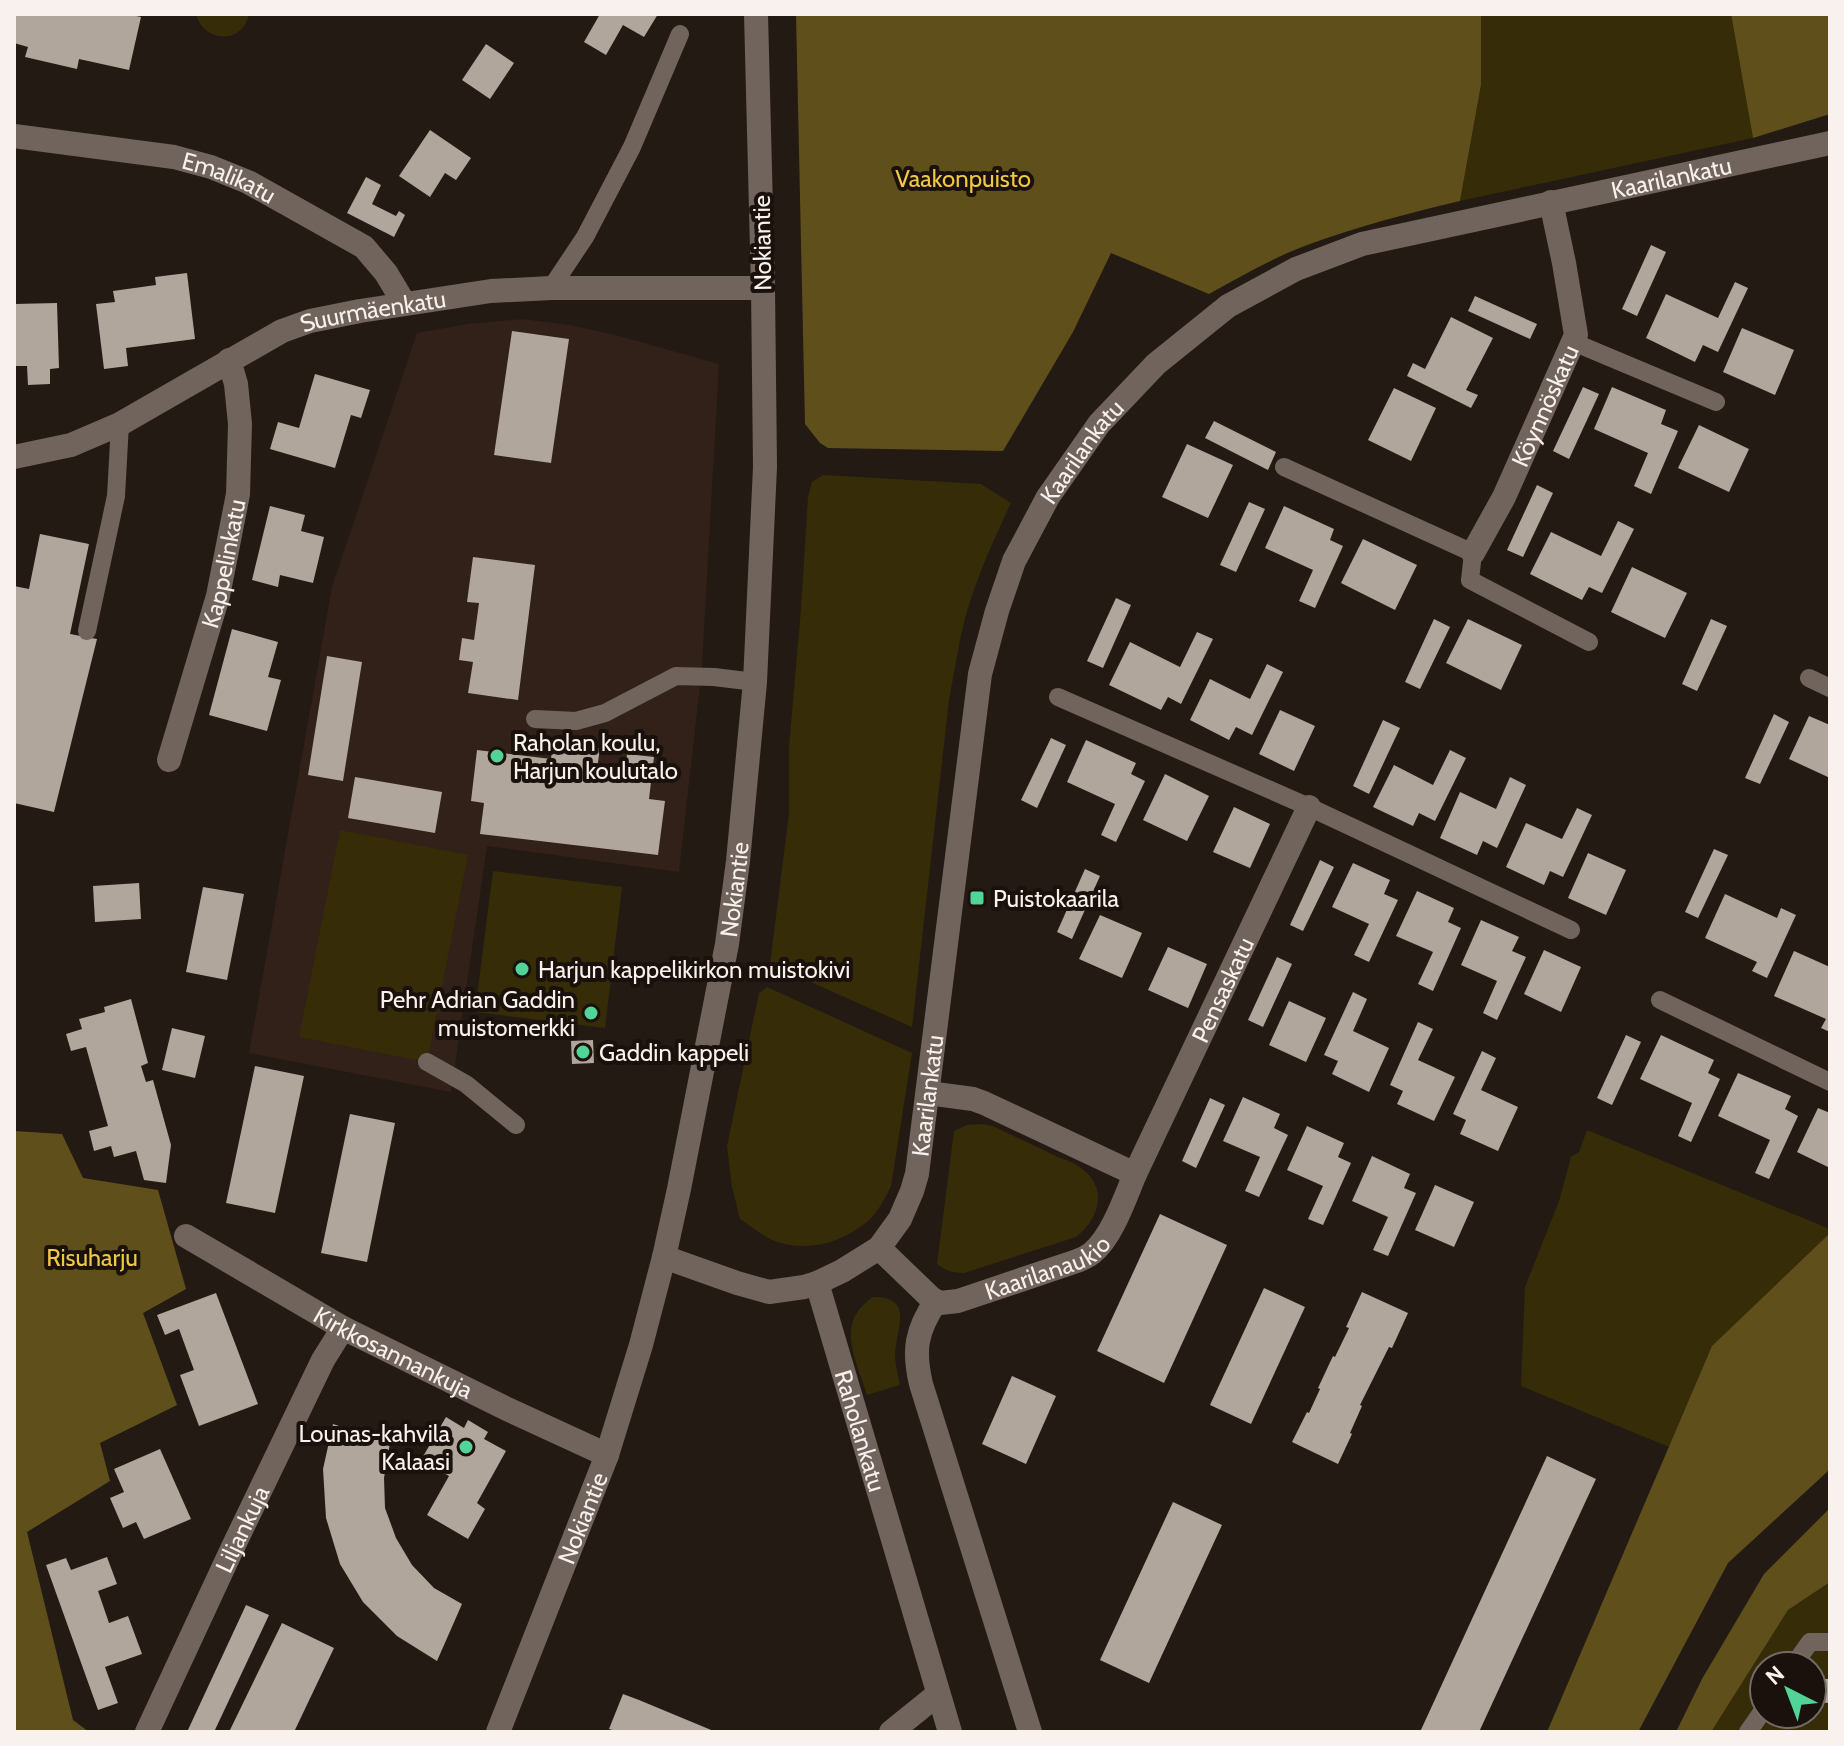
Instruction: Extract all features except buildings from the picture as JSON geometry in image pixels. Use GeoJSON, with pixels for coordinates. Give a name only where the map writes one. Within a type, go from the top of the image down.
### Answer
{"type":"FeatureCollection","features":[{"type":"Feature","properties":{"kind":"street","name":"Nokiantie"},"geometry":{"type":"LineString","coordinates":[[498,1732],[607,1455],[641,1345],[679,1189],[727,944],[755,682],[765,467],[756,14]]}},
{"type":"Feature","properties":{"kind":"street","name":"Emalikatu"},"geometry":{"type":"LineString","coordinates":[[14,136],[174,157],[248,182],[364,247],[386,273],[404,303]]}},
{"type":"Feature","properties":{"kind":"street","name":"Kaarilankatu"},"geometry":{"type":"LineString","coordinates":[[879,1248],[900,1219],[917,1174],[980,674],[1014,561],[1048,497],[1099,424],[1156,364],[1228,306],[1296,269],[1362,244],[1830,143]]}},
{"type":"Feature","properties":{"kind":"street","name":"Köynnöskatu"},"geometry":{"type":"LineString","coordinates":[[1473,553],[1504,497],[1576,335],[1551,202]]}},
{"type":"Feature","properties":{"kind":"street","name":"Suurmäenkatu"},"geometry":{"type":"LineString","coordinates":[[14,457],[71,445],[120,424],[282,331],[310,321],[491,291],[763,288]]}},
{"type":"Feature","properties":{"kind":"street","name":"Kappelinkatu"},"geometry":{"type":"LineString","coordinates":[[169,760],[218,596],[238,494],[240,424],[236,384],[229,360]]}},
{"type":"Feature","properties":{"kind":"street","name":"Pensaskatu"},"geometry":{"type":"LineString","coordinates":[[1135,1174],[1309,807]]}},
{"type":"Feature","properties":{"kind":"street"},"geometry":{"type":"LineString","coordinates":[[928,1093],[973,1099],[1135,1174]]}},
{"type":"Feature","properties":{"kind":"street","name":"Kaarilanaukio"},"geometry":{"type":"LineString","coordinates":[[936,1301],[958,1301],[1089,1255],[1107,1234],[1135,1174]]}},
{"type":"Feature","properties":{"kind":"street","name":"Kirkkosannankuja"},"geometry":{"type":"LineString","coordinates":[[186,1236],[343,1328],[607,1455]]}},
{"type":"Feature","properties":{"kind":"street"},"geometry":{"type":"LineString","coordinates":[[664,1257],[769,1292],[817,1283],[879,1248],[936,1301],[927,1315],[916,1346],[918,1374],[1030,1732]]}},
{"type":"Feature","properties":{"kind":"street","name":"Raholankatu"},"geometry":{"type":"LineString","coordinates":[[817,1283],[950,1732]]}},
{"type":"Feature","properties":{"kind":"street","name":"Liljankuja"},"geometry":{"type":"LineString","coordinates":[[147,1732],[323,1360],[343,1328]]}},
{"type":"Feature","properties":{"kind":"street"},"geometry":{"type":"LineString","coordinates":[[891,1732],[938,1694]]}},
{"type":"Feature","properties":{"kind":"lane"},"geometry":{"type":"LineString","coordinates":[[551,288],[585,237],[632,147],[680,34]]}},
{"type":"Feature","properties":{"kind":"lane"},"geometry":{"type":"LineString","coordinates":[[1573,342],[1716,402]]}},
{"type":"Feature","properties":{"kind":"lane"},"geometry":{"type":"LineString","coordinates":[[87,631],[116,496],[120,424]]}},
{"type":"Feature","properties":{"kind":"lane"},"geometry":{"type":"LineString","coordinates":[[1284,467],[1473,553],[1470,580],[1589,642]]}},
{"type":"Feature","properties":{"kind":"lane"},"geometry":{"type":"LineString","coordinates":[[535,719],[576,721],[605,713],[676,676],[755,682]]}},
{"type":"Feature","properties":{"kind":"lane"},"geometry":{"type":"LineString","coordinates":[[1809,678],[1830,688]]}},
{"type":"Feature","properties":{"kind":"lane"},"geometry":{"type":"LineString","coordinates":[[1058,697],[1309,807],[1571,930]]}},
{"type":"Feature","properties":{"kind":"lane"},"geometry":{"type":"LineString","coordinates":[[1660,1000],[1830,1082]]}},
{"type":"Feature","properties":{"kind":"lane"},"geometry":{"type":"LineString","coordinates":[[427,1062],[466,1084],[516,1125]]}},
{"type":"Feature","properties":{"kind":"lane"},"geometry":{"type":"LineString","coordinates":[[1804,1650],[1810,1642],[1830,1642]]}},
{"type":"Feature","properties":{"kind":"shaded area"},"geometry":{"type":"Polygon","coordinates":[[[196,14],[249,14],[239,31],[223,36],[206,31],[196,14]]]}},
{"type":"Feature","properties":{"kind":"shaded area"},"geometry":{"type":"Polygon","coordinates":[[[1481,14],[1731,14],[1753,138],[1460,201],[1481,85],[1481,14]]]}},
{"type":"Feature","properties":{"kind":"shaded area","name":"Raholan koulu, Harjun koulutalo"},"geometry":{"type":"Polygon","coordinates":[[[522,319],[619,336],[719,364],[702,667],[679,872],[487,846],[451,1092],[249,1053],[332,587],[417,333],[522,319]]]}},
{"type":"Feature","properties":{"kind":"shaded area"},"geometry":{"type":"Polygon","coordinates":[[[823,475],[981,484],[1011,503],[972,595],[957,654],[949,700],[912,1027],[770,964],[789,813],[789,747],[808,497],[812,482],[823,475]]]}},
{"type":"Feature","properties":{"kind":"shaded area"},"geometry":{"type":"Polygon","coordinates":[[[340,830],[468,855],[427,1062],[299,1037],[340,830]]]}},
{"type":"Feature","properties":{"kind":"shaded area"},"geometry":{"type":"Polygon","coordinates":[[[493,871],[622,887],[605,1028],[475,1012],[493,871]]]}},
{"type":"Feature","properties":{"kind":"shaded area"},"geometry":{"type":"Polygon","coordinates":[[[767,987],[912,1053],[891,1186],[878,1210],[867,1222],[834,1241],[809,1246],[784,1244],[772,1240],[740,1219],[727,1146],[759,993],[767,987]]]}},
{"type":"Feature","properties":{"kind":"shaded area"},"geometry":{"type":"Polygon","coordinates":[[[984,1124],[1079,1166],[1095,1185],[1098,1203],[1090,1221],[1076,1237],[964,1273],[953,1272],[937,1264],[954,1131],[967,1125],[984,1124]]]}},
{"type":"Feature","properties":{"kind":"shaded area"},"geometry":{"type":"Polygon","coordinates":[[[1587,1130],[1830,1229],[1830,1233],[1713,1346],[1669,1447],[1521,1386],[1525,1287],[1559,1201],[1571,1157],[1579,1152],[1587,1130]]]}},
{"type":"Feature","properties":{"kind":"shaded area"},"geometry":{"type":"Polygon","coordinates":[[[873,1297],[886,1298],[899,1308],[900,1324],[895,1353],[900,1385],[867,1395],[854,1355],[851,1330],[861,1307],[873,1297]]]}},
{"type":"Feature","properties":{"kind":"shaded area"},"geometry":{"type":"Polygon","coordinates":[[[1830,1582],[1830,1732],[1711,1732],[1748,1673],[1748,1730],[1828,1730],[1828,1650],[1763,1650],[1788,1610],[1830,1582]]]}},
{"type":"Feature","properties":{"kind":"green space","name":"Vaakonpuisto"},"geometry":{"type":"Polygon","coordinates":[[[796,14],[1481,14],[1481,85],[1460,201],[1384,220],[1310,244],[1209,294],[1111,253],[1073,332],[1003,451],[828,448],[805,424],[796,14]]]}},
{"type":"Feature","properties":{"kind":"green space"},"geometry":{"type":"Polygon","coordinates":[[[1731,14],[1830,14],[1830,114],[1753,138],[1731,14]]]}},
{"type":"Feature","properties":{"kind":"green space","name":"Risuharju"},"geometry":{"type":"Polygon","coordinates":[[[14,1131],[62,1134],[83,1178],[158,1190],[186,1289],[143,1313],[177,1405],[100,1443],[110,1481],[27,1532],[73,1720],[89,1732],[14,1732],[14,1131]]]}},
{"type":"Feature","properties":{"kind":"green space"},"geometry":{"type":"Polygon","coordinates":[[[1830,1233],[1830,1467],[1728,1563],[1638,1732],[1547,1732],[1712,1346],[1830,1233]]]}},
{"type":"Feature","properties":{"kind":"green space"},"geometry":{"type":"Polygon","coordinates":[[[1830,1508],[1830,1582],[1788,1610],[1763,1650],[1748,1650],[1748,1673],[1711,1732],[1676,1732],[1702,1679],[1764,1574],[1830,1508]]]}},
{"type":"Feature","properties":{"kind":"place","name":"Raholan koulu, Harjun koulutalo"},"geometry":{"type":"Point","coordinates":[497,756]}},
{"type":"Feature","properties":{"kind":"place","name":"Puistokaarila"},"geometry":{"type":"Point","coordinates":[977,898]}},
{"type":"Feature","properties":{"kind":"place","name":"Harjun kappelikirkon muistokivi"},"geometry":{"type":"Point","coordinates":[522,969]}},
{"type":"Feature","properties":{"kind":"place","name":"Pehr Adrian Gaddin muistomerkki"},"geometry":{"type":"Point","coordinates":[591,1013]}},
{"type":"Feature","properties":{"kind":"place","name":"Gaddin kappeli"},"geometry":{"type":"Point","coordinates":[583,1052]}},
{"type":"Feature","properties":{"kind":"place","name":"Lounas-kahvila Kalaasi"},"geometry":{"type":"Point","coordinates":[466,1447]}}]}
